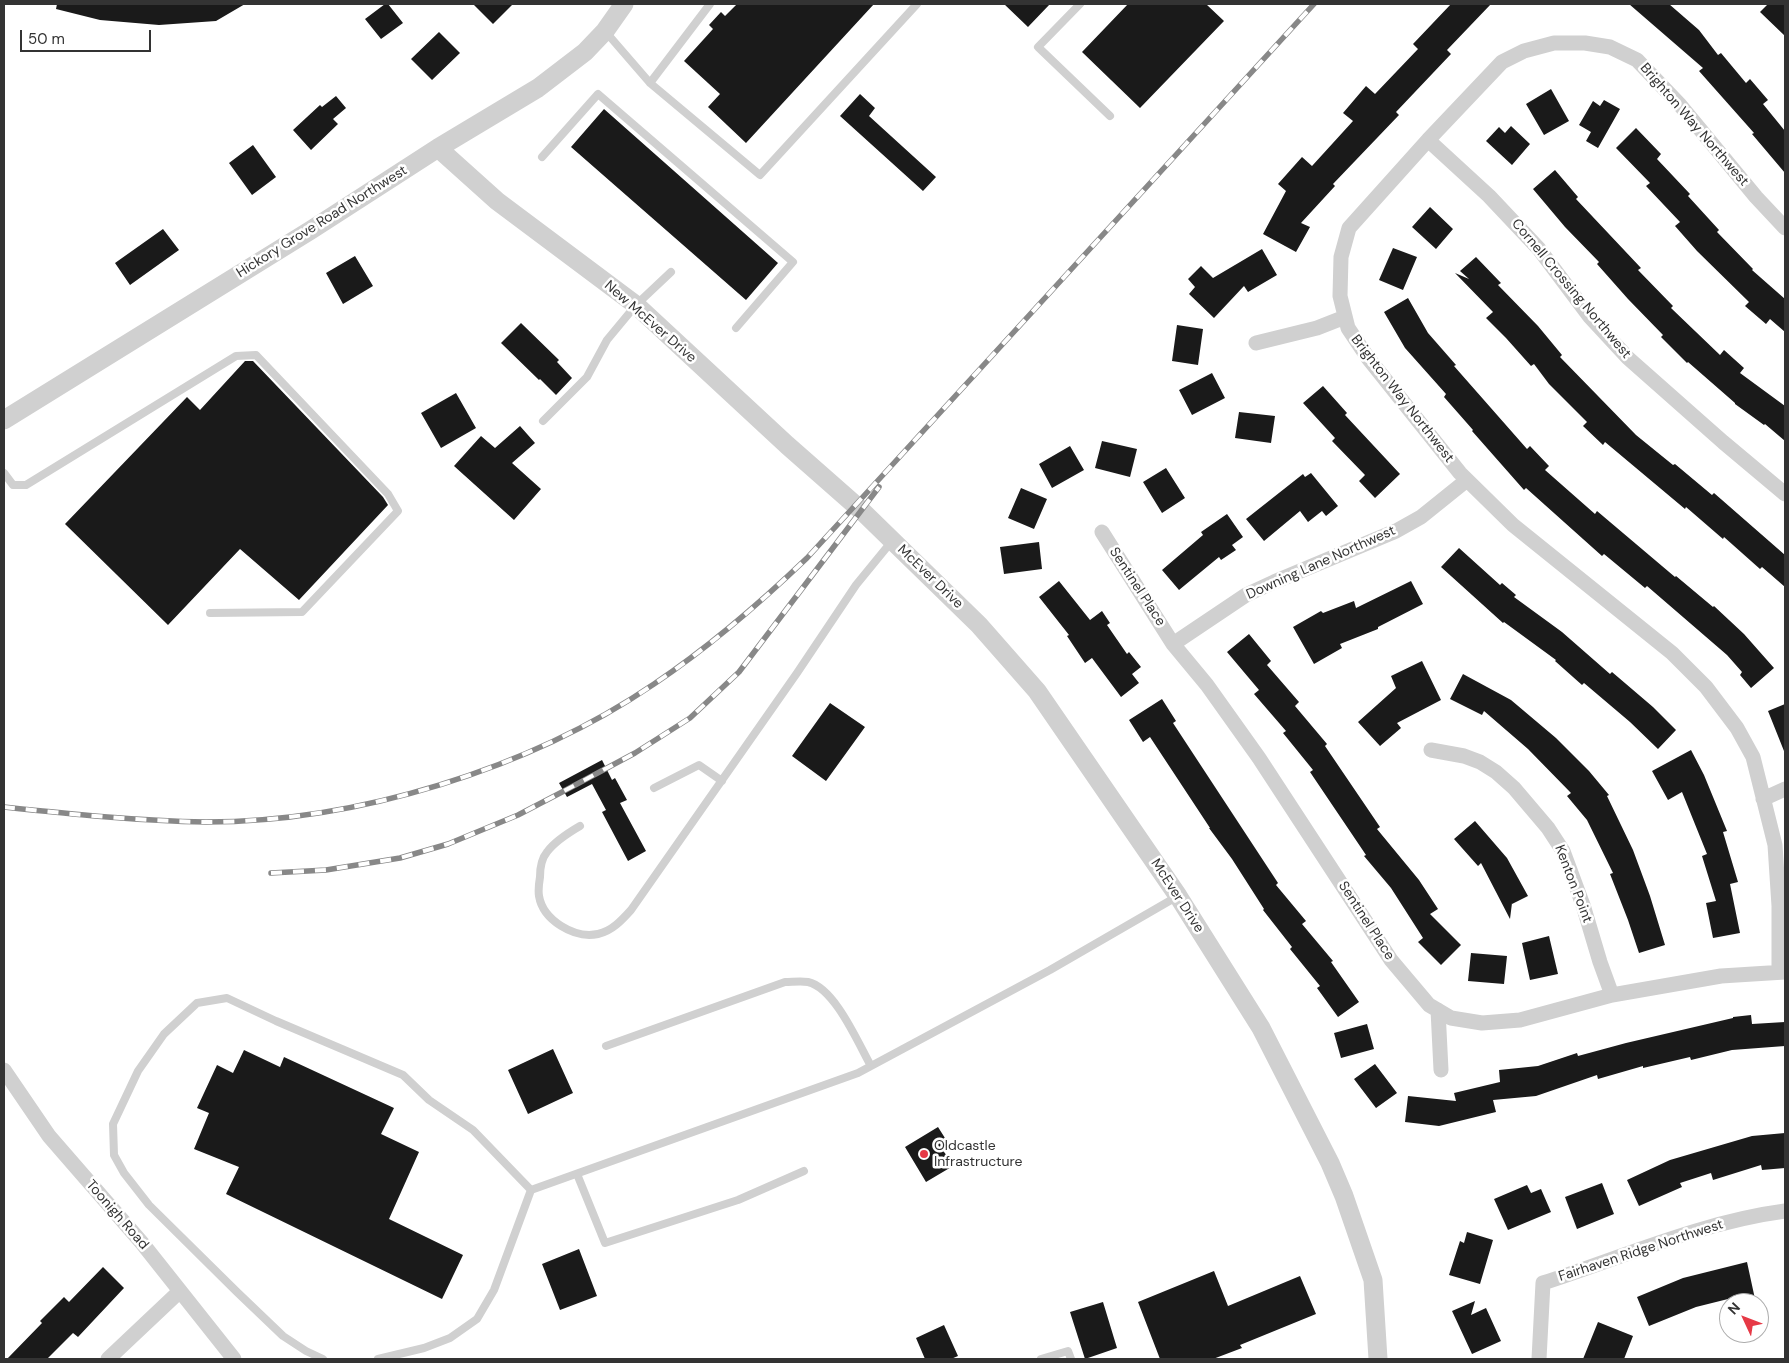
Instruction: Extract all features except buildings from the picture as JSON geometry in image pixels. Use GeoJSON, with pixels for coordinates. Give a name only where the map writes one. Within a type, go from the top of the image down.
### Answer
{"type":"FeatureCollection","features":[{"type":"Feature","properties":{"kind":"street","name":"Hickory Grove Road Northwest"},"geometry":{"type":"LineString","coordinates":[[4,420],[311,230],[438,148],[538,88],[585,52],[605,31],[624,4]]}},
{"type":"Feature","properties":{"kind":"street","name":"Brighton Way Northwest"},"geometry":{"type":"LineString","coordinates":[[1782,972],[1775,845],[1753,757],[1737,728],[1706,687],[1666,648],[1513,525],[1467,480],[1368,358],[1348,328],[1340,296],[1341,256],[1349,228],[1428,140],[1502,62],[1524,51],[1554,43],[1585,43],[1610,47],[1637,60],[1680,105],[1756,197],[1785,228]]}},
{"type":"Feature","properties":{"kind":"street","name":"Cornell Crossing Northwest"},"geometry":{"type":"LineString","coordinates":[[1428,140],[1489,196],[1539,249],[1590,317],[1628,358],[1785,494]]}},
{"type":"Feature","properties":{"kind":"street","name":"New McEver Drive"},"geometry":{"type":"LineString","coordinates":[[438,148],[497,200],[636,305],[854,505]]}},
{"type":"Feature","properties":{"kind":"street"},"geometry":{"type":"LineString","coordinates":[[1256,343],[1317,328],[1345,317]]}},
{"type":"Feature","properties":{"kind":"street","name":"Downing Lane Northwest"},"geometry":{"type":"LineString","coordinates":[[1173,644],[1260,588],[1396,531],[1421,517],[1467,480]]}},
{"type":"Feature","properties":{"kind":"street","name":"McEver Drive"},"geometry":{"type":"LineString","coordinates":[[854,505],[979,625],[1037,691],[1178,896],[1261,1028],[1330,1163],[1344,1196],[1372,1280],[1374,1358]]}},
{"type":"Feature","properties":{"kind":"street","name":"Sentinel Place"},"geometry":{"type":"LineString","coordinates":[[1102,532],[1173,644],[1207,685],[1259,758],[1391,960],[1429,1005],[1451,1018],[1482,1023],[1520,1020],[1612,995],[1720,976],[1782,972]]}},
{"type":"Feature","properties":{"kind":"street","name":"Kenton Point"},"geometry":{"type":"LineString","coordinates":[[1431,750],[1464,756],[1480,762],[1496,772],[1514,788],[1548,828],[1562,851],[1583,905],[1612,995]]}},
{"type":"Feature","properties":{"kind":"street"},"geometry":{"type":"LineString","coordinates":[[1763,799],[1785,789]]}},
{"type":"Feature","properties":{"kind":"street"},"geometry":{"type":"LineString","coordinates":[[1438,1010],[1441,1070]]}},
{"type":"Feature","properties":{"kind":"street","name":"Toonigh Road"},"geometry":{"type":"LineString","coordinates":[[4,1070],[49,1136],[142,1243],[234,1359]]}},
{"type":"Feature","properties":{"kind":"street","name":"Fairhaven Ridge Northwest"},"geometry":{"type":"LineString","coordinates":[[1539,1359],[1543,1283],[1696,1231],[1759,1214],[1785,1211]]}},
{"type":"Feature","properties":{"kind":"street"},"geometry":{"type":"LineString","coordinates":[[108,1359],[180,1291]]}},
{"type":"Feature","properties":{"kind":"lane"},"geometry":{"type":"LineString","coordinates":[[650,83],[710,4]]}},
{"type":"Feature","properties":{"kind":"lane"},"geometry":{"type":"LineString","coordinates":[[605,31],[650,83],[760,175],[917,4]]}},
{"type":"Feature","properties":{"kind":"lane"},"geometry":{"type":"LineString","coordinates":[[1080,4],[1038,47],[1110,116]]}},
{"type":"Feature","properties":{"kind":"lane"},"geometry":{"type":"LineString","coordinates":[[542,157],[598,94],[793,262],[736,328]]}},
{"type":"Feature","properties":{"kind":"lane"},"geometry":{"type":"LineString","coordinates":[[543,421],[587,377],[607,340],[636,305],[671,272]]}},
{"type":"Feature","properties":{"kind":"lane"},"geometry":{"type":"LineString","coordinates":[[4,473],[13,485],[26,486],[236,356],[256,355],[388,494],[398,511],[302,612],[210,613]]}},
{"type":"Feature","properties":{"kind":"lane"},"geometry":{"type":"LineString","coordinates":[[580,826],[562,838],[546,853],[540,870],[539,897],[549,916],[569,931],[598,934],[616,926],[631,910],[856,585],[892,541]]}},
{"type":"Feature","properties":{"kind":"lane"},"geometry":{"type":"LineString","coordinates":[[654,788],[699,765],[722,781]]}},
{"type":"Feature","properties":{"kind":"lane"},"geometry":{"type":"LineString","coordinates":[[530,1190],[842,1080],[1050,970],[1178,896]]}},
{"type":"Feature","properties":{"kind":"lane"},"geometry":{"type":"LineString","coordinates":[[606,1046],[785,982],[808,982],[821,988],[836,1003],[871,1066]]}},
{"type":"Feature","properties":{"kind":"lane"},"geometry":{"type":"LineString","coordinates":[[324,1359],[306,1351],[284,1336],[237,1292],[149,1205],[124,1173],[114,1155],[113,1124],[138,1071],[164,1034],[197,1003],[227,998],[404,1076],[429,1100],[473,1130],[530,1190]]}},
{"type":"Feature","properties":{"kind":"lane"},"geometry":{"type":"LineString","coordinates":[[577,1174],[605,1243],[738,1200],[804,1171]]}},
{"type":"Feature","properties":{"kind":"lane"},"geometry":{"type":"LineString","coordinates":[[378,1359],[424,1348],[450,1338],[477,1319],[494,1290],[530,1190]]}},
{"type":"Feature","properties":{"kind":"lane"},"geometry":{"type":"LineString","coordinates":[[1041,1359],[1068,1351],[1071,1359]]}},
{"type":"Feature","properties":{"kind":"railway"},"geometry":{"type":"LineString","coordinates":[[4,807],[130,819],[206,822],[263,820],[381,801],[440,785],[497,765],[552,741],[605,714],[654,684],[714,640],[771,592],[807,558],[1314,4]]}},
{"type":"Feature","properties":{"kind":"railway"},"geometry":{"type":"LineString","coordinates":[[271,873],[326,870],[400,858],[448,844],[518,815],[635,753],[690,718],[739,672],[879,487]]}},
{"type":"Feature","properties":{"kind":"place","name":"Oldcastle Infrastructure"},"geometry":{"type":"Point","coordinates":[924,1154]}}]}
